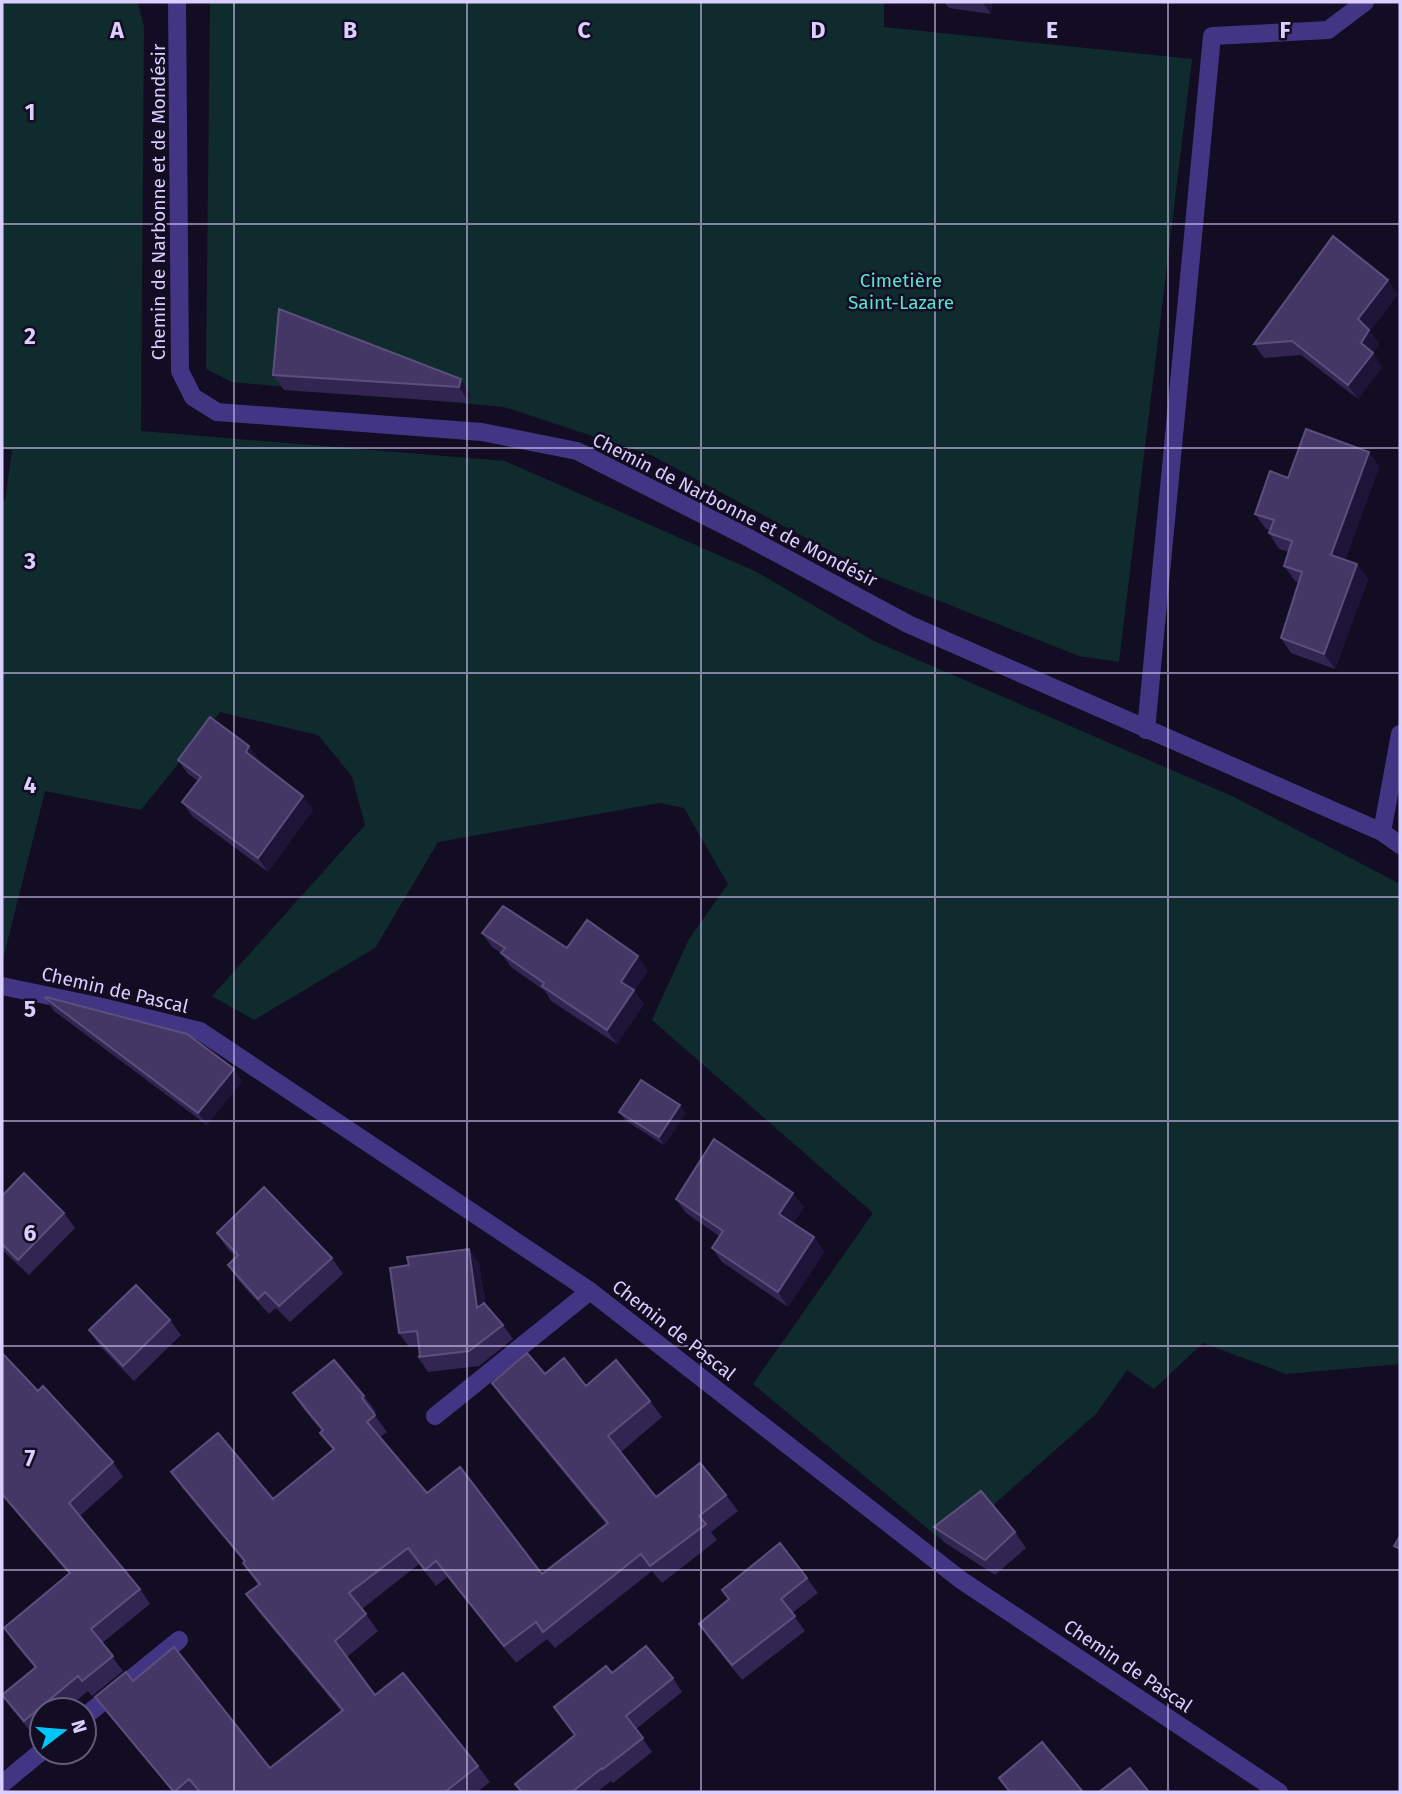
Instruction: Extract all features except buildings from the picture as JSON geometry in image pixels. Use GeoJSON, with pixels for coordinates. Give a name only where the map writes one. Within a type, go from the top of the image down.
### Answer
{"type":"FeatureCollection","features":[{"type":"Feature","properties":{"kind":"street","name":"Chemin de Narbonne et de Mondésir"},"geometry":{"type":"LineString","coordinates":[[177,2],[180,371],[194,397],[217,412],[482,432],[577,451],[747,537],[908,624],[1382,832],[1400,845]]}},
{"type":"Feature","properties":{"kind":"street"},"geometry":{"type":"LineString","coordinates":[[1146,730],[1212,36],[1328,30],[1365,2]]}},
{"type":"Feature","properties":{"kind":"street"},"geometry":{"type":"LineString","coordinates":[[1382,832],[1400,734]]}},
{"type":"Feature","properties":{"kind":"street","name":"Chemin de Pascal"},"geometry":{"type":"LineString","coordinates":[[2,986],[200,1031],[590,1292],[961,1580],[1279,1792]]}},
{"type":"Feature","properties":{"kind":"street"},"geometry":{"type":"LineString","coordinates":[[435,1416],[590,1292]]}},
{"type":"Feature","properties":{"kind":"street"},"geometry":{"type":"LineString","coordinates":[[98,1706],[179,1640]]}},
{"type":"Feature","properties":{"kind":"street"},"geometry":{"type":"LineString","coordinates":[[2,1784],[28,1763]]}},
{"type":"Feature","properties":{"kind":"green space"},"geometry":{"type":"Polygon","coordinates":[[[2,2],[138,2],[144,27],[141,431],[505,461],[757,572],[872,640],[1234,797],[1400,884],[1400,1364],[1286,1374],[1203,1343],[1154,1389],[1127,1370],[1096,1414],[992,1506],[944,1542],[753,1384],[873,1213],[652,1020],[689,939],[728,884],[684,808],[660,803],[438,842],[375,948],[254,1020],[212,996],[365,825],[352,776],[318,735],[220,712],[141,810],[45,791],[2,963],[2,501],[5,501],[12,450],[2,449],[2,2]]]}},
{"type":"Feature","properties":{"kind":"green space","name":"Cimetière Saint-Lazare"},"geometry":{"type":"Polygon","coordinates":[[[210,2],[884,2],[884,27],[1192,59],[1119,662],[1079,656],[879,577],[651,455],[504,407],[232,382],[206,369],[210,2]]]}}]}
